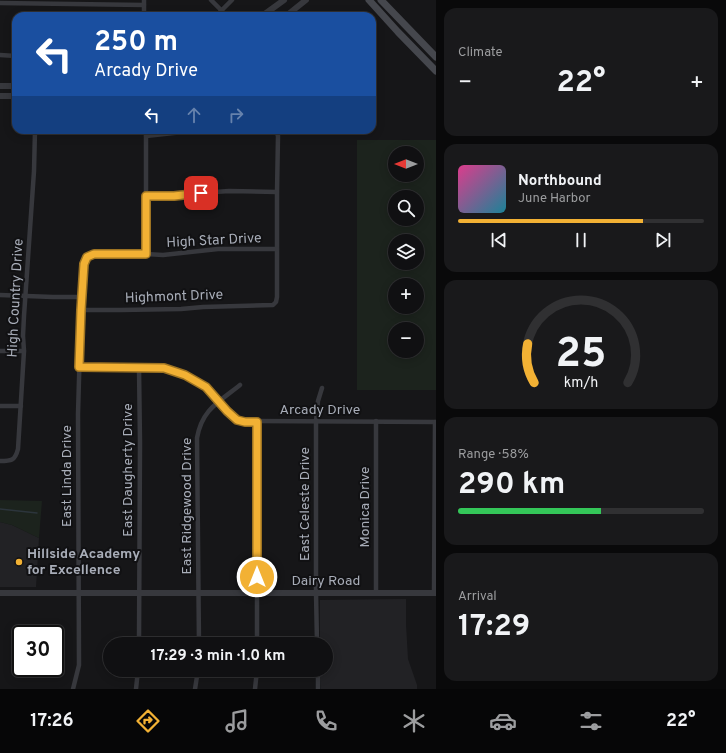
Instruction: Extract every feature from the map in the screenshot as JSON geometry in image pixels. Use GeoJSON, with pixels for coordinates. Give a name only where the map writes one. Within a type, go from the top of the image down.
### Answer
{"type":"FeatureCollection","features":[{"type":"Feature","properties":{"kind":"main road"},"geometry":{"type":"LineString","coordinates":[[369,0],[436,71]]}},
{"type":"Feature","properties":{"kind":"main road"},"geometry":{"type":"LineString","coordinates":[[381,0],[436,57]]}},
{"type":"Feature","properties":{"kind":"street"},"geometry":{"type":"LineString","coordinates":[[211,0],[222,11],[232,0]]}},
{"type":"Feature","properties":{"kind":"street"},"geometry":{"type":"LineString","coordinates":[[268,12],[284,0]]}},
{"type":"Feature","properties":{"kind":"street"},"geometry":{"type":"LineString","coordinates":[[291,12],[306,0]]}},
{"type":"Feature","properties":{"kind":"street"},"geometry":{"type":"LineString","coordinates":[[0,3],[144,3]]}},
{"type":"Feature","properties":{"kind":"street"},"geometry":{"type":"LineString","coordinates":[[0,55],[12,56]]}},
{"type":"Feature","properties":{"kind":"street"},"geometry":{"type":"LineString","coordinates":[[0,86],[12,86]]}},
{"type":"Feature","properties":{"kind":"street"},"geometry":{"type":"LineString","coordinates":[[0,96],[12,96]]}},
{"type":"Feature","properties":{"kind":"street","name":"High Country Drive"},"geometry":{"type":"LineString","coordinates":[[0,461],[8,461],[12,459],[16,456],[18,450],[35,134]]}},
{"type":"Feature","properties":{"kind":"street"},"geometry":{"type":"LineString","coordinates":[[146,254],[146,136],[164,134]]}},
{"type":"Feature","properties":{"kind":"street"},"geometry":{"type":"LineString","coordinates":[[276,249],[277,134]]}},
{"type":"Feature","properties":{"kind":"street"},"geometry":{"type":"LineString","coordinates":[[146,196],[174,196],[229,192],[277,192]]}},
{"type":"Feature","properties":{"kind":"street","name":"High Star Drive"},"geometry":{"type":"LineString","coordinates":[[84,262],[87,257],[94,254],[163,255],[218,249],[276,249]]}},
{"type":"Feature","properties":{"kind":"street","name":"Highmont Drive"},"geometry":{"type":"LineString","coordinates":[[81,310],[182,309],[273,305],[276,302],[277,297],[276,249]]}},
{"type":"Feature","properties":{"kind":"street","name":"East Linda Drive"},"geometry":{"type":"LineString","coordinates":[[73,689],[79,665],[78,414],[81,297],[84,262]]}},
{"type":"Feature","properties":{"kind":"street"},"geometry":{"type":"LineString","coordinates":[[0,295],[81,297]]}},
{"type":"Feature","properties":{"kind":"street"},"geometry":{"type":"LineString","coordinates":[[0,351],[24,351]]}},
{"type":"Feature","properties":{"kind":"street","name":"Arcady Drive"},"geometry":{"type":"LineString","coordinates":[[79,367],[164,368],[185,375],[206,387],[237,420],[245,422],[436,422]]}},
{"type":"Feature","properties":{"kind":"street","name":"East Daugherty Drive"},"geometry":{"type":"LineString","coordinates":[[139,367],[140,637]]}},
{"type":"Feature","properties":{"kind":"street","name":"East Ridgewood Drive"},"geometry":{"type":"LineString","coordinates":[[199,637],[197,438],[203,417],[211,407],[240,385]]}},
{"type":"Feature","properties":{"kind":"street","name":"East Celeste Drive"},"geometry":{"type":"LineString","coordinates":[[317,637],[316,421],[318,401],[322,388]]}},
{"type":"Feature","properties":{"kind":"street"},"geometry":{"type":"LineString","coordinates":[[0,406],[21,406]]}},
{"type":"Feature","properties":{"kind":"street","name":"Monica Drive"},"geometry":{"type":"LineString","coordinates":[[376,421],[376,593]]}},
{"type":"Feature","properties":{"kind":"street"},"geometry":{"type":"LineString","coordinates":[[257,422],[257,637]]}},
{"type":"Feature","properties":{"kind":"street"},"geometry":{"type":"LineString","coordinates":[[435,593],[436,422]]}},
{"type":"Feature","properties":{"kind":"street","name":"Dairy Road"},"geometry":{"type":"LineString","coordinates":[[0,593],[435,593]]}},
{"type":"Feature","properties":{"kind":"street"},"geometry":{"type":"LineString","coordinates":[[136,689],[137,677]]}},
{"type":"Feature","properties":{"kind":"street"},"geometry":{"type":"LineString","coordinates":[[195,689],[197,677]]}},
{"type":"Feature","properties":{"kind":"street"},"geometry":{"type":"LineString","coordinates":[[255,689],[256,677]]}},
{"type":"Feature","properties":{"kind":"street"},"geometry":{"type":"LineString","coordinates":[[318,677],[318,689]]}},
{"type":"Feature","properties":{"kind":"shaded area"},"geometry":{"type":"Polygon","coordinates":[[[357,140],[436,140],[436,390],[357,390],[357,140]]]}},
{"type":"Feature","properties":{"kind":"shaded area"},"geometry":{"type":"Polygon","coordinates":[[[0,500],[42,501],[39,538],[12,525],[0,522],[0,500]]]}},
{"type":"Feature","properties":{"kind":"shaded area","name":"Hillside Academy for Excellence"},"geometry":{"type":"Polygon","coordinates":[[[0,522],[12,525],[39,538],[36,587],[0,587],[0,522]]]}},
{"type":"Feature","properties":{"kind":"shaded area"},"geometry":{"type":"Polygon","coordinates":[[[406,599],[408,659],[417,689],[321,689],[320,677],[333,677],[333,637],[320,637],[320,600],[406,599]]]}},
{"type":"Feature","properties":{"kind":"waterway"},"geometry":{"type":"LineString","coordinates":[[0,509],[37,513]]}},
{"type":"Feature","properties":{"kind":"place","name":"Hillside Academy for Excellence"},"geometry":{"type":"Point","coordinates":[19,562]}},
{"type":"Feature","properties":{"kind":"route"},"geometry":{"type":"LineString","coordinates":[[201,193],[174,196],[146,196],[146,254],[94,254],[87,257],[84,262],[79,367],[164,368],[185,375],[206,387],[237,420],[257,422],[257,577]]}}]}
